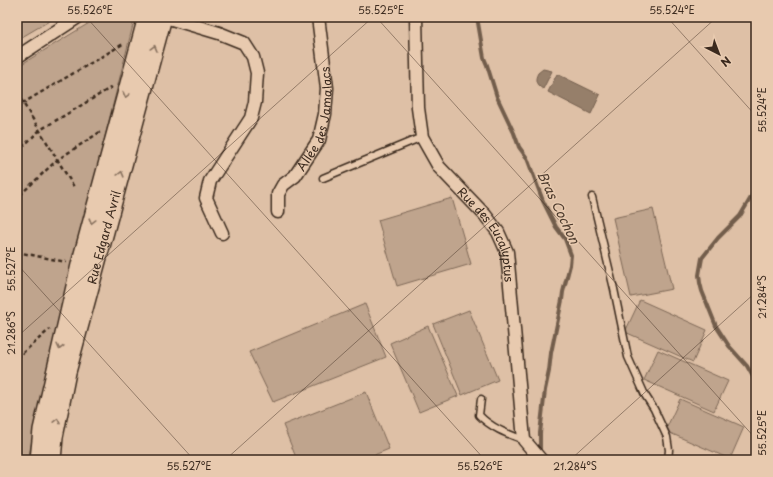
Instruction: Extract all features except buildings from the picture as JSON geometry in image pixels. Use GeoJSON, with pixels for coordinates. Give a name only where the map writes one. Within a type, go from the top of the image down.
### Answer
{"type":"FeatureCollection","features":[{"type":"Feature","properties":{"kind":"street"},"geometry":{"type":"LineString","coordinates":[[17,57],[78,17]]}},
{"type":"Feature","properties":{"kind":"street","name":"Rue Edgard Avril"},"geometry":{"type":"LineString","coordinates":[[39,460],[42,430],[80,264],[147,17]]}},
{"type":"Feature","properties":{"kind":"street"},"geometry":{"type":"LineString","coordinates":[[164,17],[219,33],[244,43],[253,57],[257,73],[255,102],[251,118],[210,181],[206,198],[222,233]]}},
{"type":"Feature","properties":{"kind":"street","name":"Rue Edgard Avril"},"geometry":{"type":"LineString","coordinates":[[52,460],[54,437],[67,372],[164,17]]}},
{"type":"Feature","properties":{"kind":"street","name":"Allée des Jamalacs"},"geometry":{"type":"LineString","coordinates":[[278,212],[278,194],[283,186],[295,176],[319,140],[325,114],[327,88],[318,17]]}},
{"type":"Feature","properties":{"kind":"street","name":"Rue des Eucalyptus"},"geometry":{"type":"LineString","coordinates":[[416,17],[418,108],[422,137],[439,167],[485,215],[498,232],[507,252],[524,440]]}},
{"type":"Feature","properties":{"kind":"street"},"geometry":{"type":"LineString","coordinates":[[524,440],[537,456]]}},
{"type":"Feature","properties":{"kind":"lane"},"geometry":{"type":"LineString","coordinates":[[323,178],[422,137]]}},
{"type":"Feature","properties":{"kind":"lane"},"geometry":{"type":"LineString","coordinates":[[592,198],[614,289],[628,357],[645,395],[654,409],[667,437],[669,450],[668,460]]}},
{"type":"Feature","properties":{"kind":"lane"},"geometry":{"type":"LineString","coordinates":[[481,399],[479,415],[484,421],[502,432],[524,440]]}},
{"type":"Feature","properties":{"kind":"path"},"geometry":{"type":"LineString","coordinates":[[17,108],[123,44]]}},
{"type":"Feature","properties":{"kind":"path"},"geometry":{"type":"LineString","coordinates":[[17,152],[40,130],[112,87]]}},
{"type":"Feature","properties":{"kind":"path"},"geometry":{"type":"LineString","coordinates":[[17,93],[74,187]]}},
{"type":"Feature","properties":{"kind":"path"},"geometry":{"type":"LineString","coordinates":[[20,195],[57,160],[100,132]]}},
{"type":"Feature","properties":{"kind":"path"},"geometry":{"type":"LineString","coordinates":[[17,252],[67,262],[66,269]]}},
{"type":"Feature","properties":{"kind":"path"},"geometry":{"type":"LineString","coordinates":[[17,358],[51,327]]}},
{"type":"Feature","properties":{"kind":"shaded area"},"geometry":{"type":"Polygon","coordinates":[[[17,17],[56,17],[17,40],[17,17]]]}},
{"type":"Feature","properties":{"kind":"shaded area"},"geometry":{"type":"Polygon","coordinates":[[[99,17],[135,17],[48,363],[28,460],[17,460],[17,67],[99,17]]]}},
{"type":"Feature","properties":{"kind":"shaded area"},"geometry":{"type":"Polygon","coordinates":[[[543,69],[552,71],[543,89],[537,84],[536,80],[538,73],[543,69]]]}},
{"type":"Feature","properties":{"kind":"shaded area"},"geometry":{"type":"Polygon","coordinates":[[[557,74],[600,95],[591,114],[548,92],[557,74]]]}},
{"type":"Feature","properties":{"kind":"shaded area"},"geometry":{"type":"Polygon","coordinates":[[[452,198],[471,264],[397,286],[378,220],[452,198]]]}},
{"type":"Feature","properties":{"kind":"shaded area"},"geometry":{"type":"Polygon","coordinates":[[[653,209],[672,289],[631,297],[613,218],[653,209]]]}},
{"type":"Feature","properties":{"kind":"shaded area"},"geometry":{"type":"Polygon","coordinates":[[[640,300],[707,330],[693,362],[625,332],[640,300]]]}},
{"type":"Feature","properties":{"kind":"shaded area"},"geometry":{"type":"Polygon","coordinates":[[[365,304],[386,357],[273,402],[249,352],[365,304]]]}},
{"type":"Feature","properties":{"kind":"shaded area"},"geometry":{"type":"Polygon","coordinates":[[[469,310],[498,380],[462,395],[433,324],[469,310]]]}},
{"type":"Feature","properties":{"kind":"shaded area"},"geometry":{"type":"Polygon","coordinates":[[[428,326],[458,396],[419,412],[390,343],[428,326]]]}},
{"type":"Feature","properties":{"kind":"shaded area"},"geometry":{"type":"Polygon","coordinates":[[[658,350],[728,381],[714,411],[644,380],[658,350]]]}},
{"type":"Feature","properties":{"kind":"shaded area"},"geometry":{"type":"Polygon","coordinates":[[[366,392],[389,449],[362,460],[297,460],[283,425],[366,392]]]}},
{"type":"Feature","properties":{"kind":"shaded area"},"geometry":{"type":"Polygon","coordinates":[[[680,399],[744,427],[730,459],[670,433],[667,427],[680,399]]]}},
{"type":"Feature","properties":{"kind":"waterway","name":"Bras Cochon"},"geometry":{"type":"LineString","coordinates":[[477,17],[484,58],[497,97],[519,147],[527,158],[543,201],[556,227],[565,239],[571,255],[545,390],[540,433],[540,454]]}},
{"type":"Feature","properties":{"kind":"waterway"},"geometry":{"type":"LineString","coordinates":[[756,189],[740,216],[718,238],[702,258],[699,275],[702,291],[716,326],[729,346],[747,366],[756,382]]}}]}
